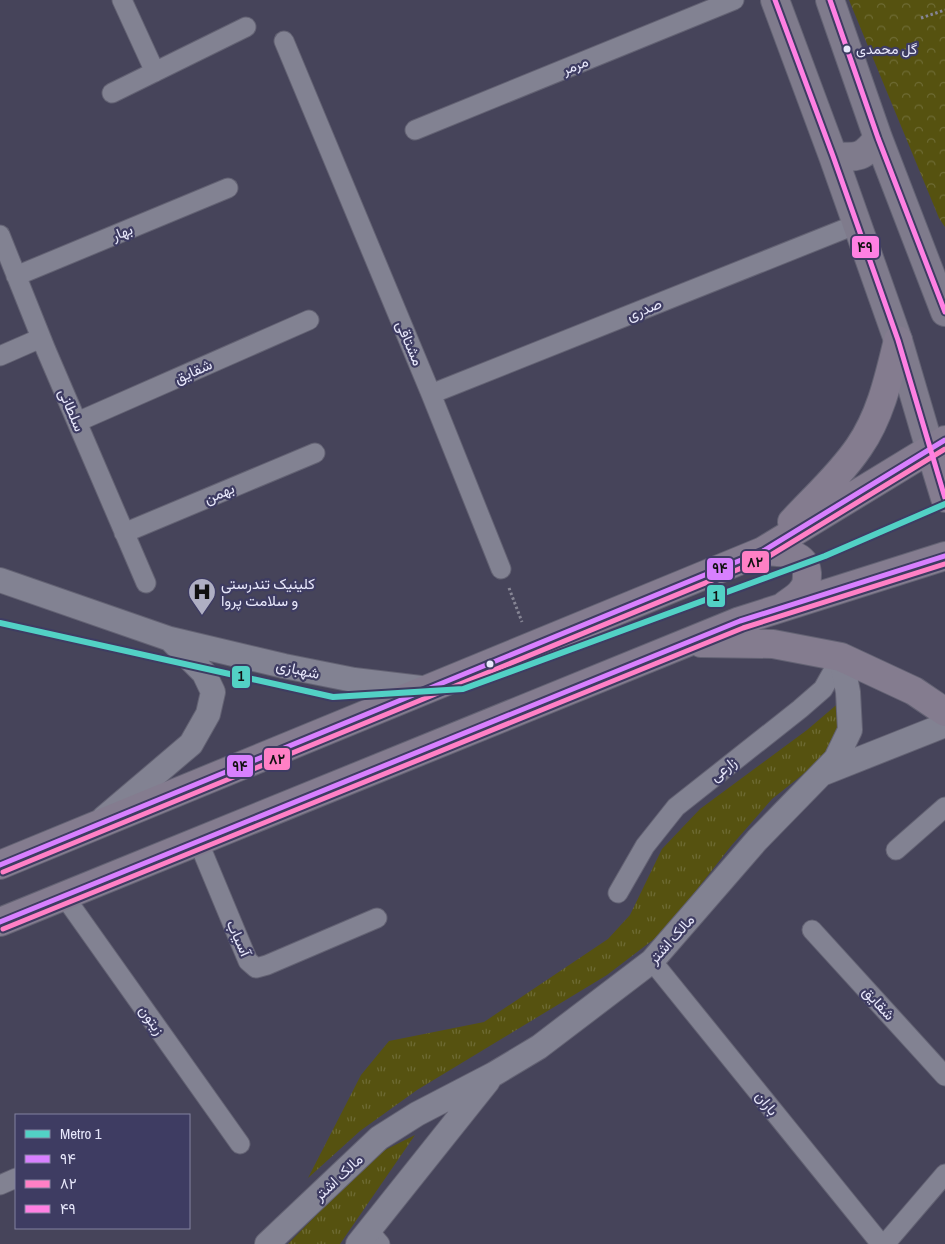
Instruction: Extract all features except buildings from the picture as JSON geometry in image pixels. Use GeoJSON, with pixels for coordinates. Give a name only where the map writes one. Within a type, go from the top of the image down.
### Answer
{"type":"FeatureCollection","features":[{"type":"Feature","properties":{"kind":"main road"},"geometry":{"type":"LineString","coordinates":[[775,0],[938,445],[945,498]]}},
{"type":"Feature","properties":{"kind":"main road"},"geometry":{"type":"LineString","coordinates":[[830,0],[878,138],[945,312]]}},
{"type":"Feature","properties":{"kind":"main road"},"geometry":{"type":"LineString","coordinates":[[833,156],[852,158],[868,151],[878,138]]}},
{"type":"Feature","properties":{"kind":"main road"},"geometry":{"type":"LineString","coordinates":[[763,551],[827,485],[858,448],[876,416],[886,389],[898,340]]}},
{"type":"Feature","properties":{"kind":"main road"},"geometry":{"type":"LineString","coordinates":[[0,865],[763,551],[938,445]]}},
{"type":"Feature","properties":{"kind":"main road"},"geometry":{"type":"LineString","coordinates":[[763,551],[785,552],[801,559],[807,569],[807,582],[802,592],[783,607]]}},
{"type":"Feature","properties":{"kind":"main road"},"geometry":{"type":"LineString","coordinates":[[0,922],[687,643],[783,607],[945,556]]}},
{"type":"Feature","properties":{"kind":"main road"},"geometry":{"type":"LineString","coordinates":[[687,643],[773,644],[841,657],[914,691],[945,712]]}},
{"type":"Feature","properties":{"kind":"street"},"geometry":{"type":"LineString","coordinates":[[122,0],[155,72]]}},
{"type":"Feature","properties":{"kind":"street","name":"مرمر"},"geometry":{"type":"LineString","coordinates":[[415,130],[734,0]]}},
{"type":"Feature","properties":{"kind":"street"},"geometry":{"type":"LineString","coordinates":[[112,93],[246,27]]}},
{"type":"Feature","properties":{"kind":"street","name":"مشتاقی"},"geometry":{"type":"LineString","coordinates":[[284,41],[431,394],[501,569]]}},
{"type":"Feature","properties":{"kind":"street","name":"بهار"},"geometry":{"type":"LineString","coordinates":[[16,276],[228,188]]}},
{"type":"Feature","properties":{"kind":"street","name":"صدری"},"geometry":{"type":"LineString","coordinates":[[431,394],[857,224]]}},
{"type":"Feature","properties":{"kind":"street","name":"سلطانی"},"geometry":{"type":"LineString","coordinates":[[0,235],[41,338],[146,583]]}},
{"type":"Feature","properties":{"kind":"street","name":"شقایق"},"geometry":{"type":"LineString","coordinates":[[77,422],[309,320]]}},
{"type":"Feature","properties":{"kind":"street"},"geometry":{"type":"LineString","coordinates":[[0,356],[41,338]]}},
{"type":"Feature","properties":{"kind":"street","name":"بهمن"},"geometry":{"type":"LineString","coordinates":[[124,533],[315,453]]}},
{"type":"Feature","properties":{"kind":"street","name":"شهبازی"},"geometry":{"type":"LineString","coordinates":[[0,580],[170,639],[284,666],[354,680],[429,689]]}},
{"type":"Feature","properties":{"kind":"street","name":"شهبازی"},"geometry":{"type":"LineString","coordinates":[[92,827],[191,744],[208,714],[212,692],[204,673],[170,639]]}},
{"type":"Feature","properties":{"kind":"street","name":"مالک اشتر"},"geometry":{"type":"LineString","coordinates":[[267,1244],[379,1138],[417,1114],[494,1074],[539,1047],[652,961],[758,840],[836,759],[850,730],[848,692],[841,657]]}},
{"type":"Feature","properties":{"kind":"street","name":"زارعی"},"geometry":{"type":"LineString","coordinates":[[618,893],[645,846],[676,807],[815,696],[822,689],[841,657]]}},
{"type":"Feature","properties":{"kind":"street"},"geometry":{"type":"LineString","coordinates":[[823,774],[945,725]]}},
{"type":"Feature","properties":{"kind":"street"},"geometry":{"type":"LineString","coordinates":[[896,850],[945,807]]}},
{"type":"Feature","properties":{"kind":"street","name":"آسیاب"},"geometry":{"type":"LineString","coordinates":[[198,841],[248,961],[256,968],[377,918]]}},
{"type":"Feature","properties":{"kind":"street","name":"زیتون"},"geometry":{"type":"LineString","coordinates":[[64,896],[240,1144]]}},
{"type":"Feature","properties":{"kind":"street","name":"شقایق"},"geometry":{"type":"LineString","coordinates":[[812,930],[945,1076]]}},
{"type":"Feature","properties":{"kind":"street","name":"باران"},"geometry":{"type":"LineString","coordinates":[[652,961],[883,1244]]}},
{"type":"Feature","properties":{"kind":"street","name":"مالک اشتر"},"geometry":{"type":"LineString","coordinates":[[369,1239],[494,1074]]}},
{"type":"Feature","properties":{"kind":"street"},"geometry":{"type":"LineString","coordinates":[[883,1244],[945,1174]]}},
{"type":"Feature","properties":{"kind":"street"},"geometry":{"type":"LineString","coordinates":[[0,1185],[15,1178]]}},
{"type":"Feature","properties":{"kind":"path"},"geometry":{"type":"LineString","coordinates":[[920,18],[945,10]]}},
{"type":"Feature","properties":{"kind":"path"},"geometry":{"type":"LineString","coordinates":[[501,569],[531,647]]}},
{"type":"Feature","properties":{"kind":"green space"},"geometry":{"type":"Polygon","coordinates":[[[849,0],[945,0],[945,227],[939,218],[849,0]]]}},
{"type":"Feature","properties":{"kind":"green space"},"geometry":{"type":"Polygon","coordinates":[[[841,701],[839,730],[826,756],[772,799],[658,936],[607,975],[417,1090],[360,1131],[308,1178],[361,1075],[389,1041],[484,1022],[608,939],[630,915],[662,849],[700,809],[807,730],[841,701]]]}},
{"type":"Feature","properties":{"kind":"green space"},"geometry":{"type":"Polygon","coordinates":[[[415,1135],[340,1244],[288,1244],[375,1155],[415,1135]]]}},
{"type":"Feature","properties":{"kind":"metro line","name":"1"},"geometry":{"type":"LineString","coordinates":[[0,623],[333,697],[463,689],[825,556],[945,504]]}},
{"type":"Feature","properties":{"kind":"transit line","name":"۴۹"},"geometry":{"type":"LineString","coordinates":[[775,0],[898,340],[945,498]]}},
{"type":"Feature","properties":{"kind":"transit line","name":"۴۹"},"geometry":{"type":"LineString","coordinates":[[830,0],[878,138],[945,312]]}},
{"type":"Feature","properties":{"kind":"transit line","name":"۹۴"},"geometry":{"type":"LineString","coordinates":[[0,865],[763,551],[945,440]]}},
{"type":"Feature","properties":{"kind":"transit line","name":"۸۲"},"geometry":{"type":"LineString","coordinates":[[3,872],[766,558],[945,449]]}},
{"type":"Feature","properties":{"kind":"transit line","name":"۹۴"},"geometry":{"type":"LineString","coordinates":[[0,922],[740,621],[945,556]]}},
{"type":"Feature","properties":{"kind":"transit line","name":"۸۲"},"geometry":{"type":"LineString","coordinates":[[3,929],[743,628],[945,564]]}},
{"type":"Feature","properties":{"kind":"place","name":"گل محمدی"},"geometry":{"type":"Point","coordinates":[847,49]}},
{"type":"Feature","properties":{"kind":"place","name":"کلینیک تندرستی و سلامت پروا"},"geometry":{"type":"Point","coordinates":[202,616]}}]}
